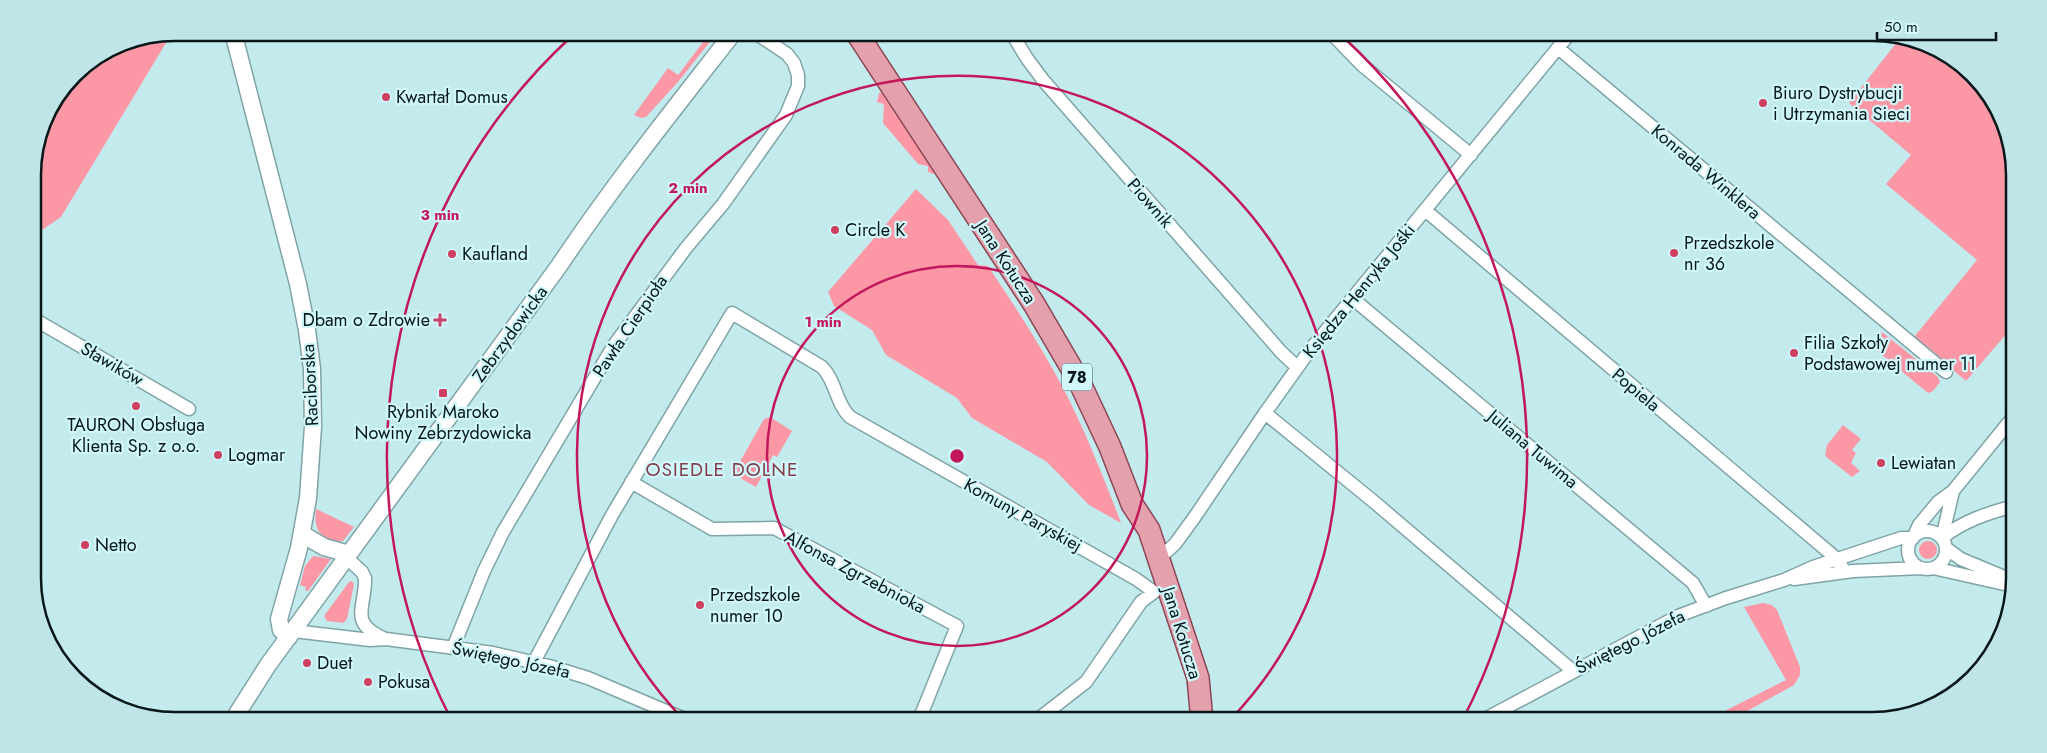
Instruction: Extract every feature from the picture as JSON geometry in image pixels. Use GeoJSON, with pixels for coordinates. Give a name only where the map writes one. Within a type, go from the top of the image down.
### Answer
{"type":"FeatureCollection","features":[{"type":"Feature","properties":{"kind":"main road","name":"Jana Kotucza"},"geometry":{"type":"LineString","coordinates":[[862,41],[1060,347],[1096,414],[1132,504],[1149,530],[1198,678],[1202,711]]}},
{"type":"Feature","properties":{"kind":"main road","name":"Jana Kotucza"},"geometry":{"type":"LineString","coordinates":[[1132,504],[1136,536],[1154,592],[1184,682],[1200,711]]}},
{"type":"Feature","properties":{"kind":"street","name":"Raciborska"},"geometry":{"type":"LineString","coordinates":[[235,41],[296,275],[307,330],[312,369],[313,427],[310,481],[302,534],[279,619],[280,628],[291,634]]}},
{"type":"Feature","properties":{"kind":"street","name":"Zebrzydowicka"},"geometry":{"type":"LineString","coordinates":[[291,634],[648,141],[727,41]]}},
{"type":"Feature","properties":{"kind":"street","name":"Pawła Cierpioła"},"geometry":{"type":"LineString","coordinates":[[453,648],[484,571],[503,532],[614,345],[686,248],[723,204],[786,115],[798,86],[798,75],[794,64],[787,54],[768,41]]}},
{"type":"Feature","properties":{"kind":"street","name":"Piownik"},"geometry":{"type":"LineString","coordinates":[[1017,41],[1026,58],[1066,107],[1275,345],[1297,367]]}},
{"type":"Feature","properties":{"kind":"street"},"geometry":{"type":"LineString","coordinates":[[1339,41],[1362,65],[1471,155]]}},
{"type":"Feature","properties":{"kind":"street","name":"Księdza Henryka Jośki"},"geometry":{"type":"LineString","coordinates":[[1158,557],[1175,544],[1297,367],[1564,41]]}},
{"type":"Feature","properties":{"kind":"street","name":"Konrada Winklera"},"geometry":{"type":"LineString","coordinates":[[1558,48],[1946,372]]}},
{"type":"Feature","properties":{"kind":"street","name":"Popiela"},"geometry":{"type":"LineString","coordinates":[[1425,210],[1837,559],[1845,572]]}},
{"type":"Feature","properties":{"kind":"street","name":"Juliana Tuwima"},"geometry":{"type":"LineString","coordinates":[[1352,298],[1693,583],[1706,606]]}},
{"type":"Feature","properties":{"kind":"street","name":"Komuny Paryskiej"},"geometry":{"type":"LineString","coordinates":[[631,482],[732,313],[822,367],[832,380],[845,411],[850,417],[1136,579],[1154,592]]}},
{"type":"Feature","properties":{"kind":"street","name":"Sławików"},"geometry":{"type":"LineString","coordinates":[[42,324],[189,409]]}},
{"type":"Feature","properties":{"kind":"street"},"geometry":{"type":"LineString","coordinates":[[1264,413],[1574,671]]}},
{"type":"Feature","properties":{"kind":"street"},"geometry":{"type":"LineString","coordinates":[[1954,491],[1944,543],[1943,560],[1927,568],[1912,562],[1909,555],[1909,545],[1919,525],[1938,502],[1954,491],[2006,426]]}},
{"type":"Feature","properties":{"kind":"street"},"geometry":{"type":"LineString","coordinates":[[534,662],[631,482]]}},
{"type":"Feature","properties":{"kind":"street","name":"Alfonsa Zgrzebnioka"},"geometry":{"type":"LineString","coordinates":[[631,482],[712,529],[774,528],[957,626],[922,712]]}},
{"type":"Feature","properties":{"kind":"street"},"geometry":{"type":"LineString","coordinates":[[1944,543],[1963,523],[2006,509]]}},
{"type":"Feature","properties":{"kind":"street"},"geometry":{"type":"LineString","coordinates":[[1913,538],[1926,531],[1935,533],[1961,559],[2006,578]]}},
{"type":"Feature","properties":{"kind":"street"},"geometry":{"type":"LineString","coordinates":[[302,534],[324,548],[348,556]]}},
{"type":"Feature","properties":{"kind":"street","name":"Świętego Józefa"},"geometry":{"type":"LineString","coordinates":[[1499,711],[1664,622],[1784,580],[1813,567],[1901,538],[1913,538]]}},
{"type":"Feature","properties":{"kind":"street","name":"Świętego Józefa"},"geometry":{"type":"LineString","coordinates":[[348,556],[364,576],[361,614],[363,622],[369,631],[386,639]]}},
{"type":"Feature","properties":{"kind":"street","name":"Świętego Józefa"},"geometry":{"type":"LineString","coordinates":[[1784,580],[1845,572],[1927,568],[2006,584]]}},
{"type":"Feature","properties":{"kind":"street"},"geometry":{"type":"LineString","coordinates":[[1048,711],[1086,682],[1141,602],[1154,592]]}},
{"type":"Feature","properties":{"kind":"street"},"geometry":{"type":"LineString","coordinates":[[238,712],[291,634]]}},
{"type":"Feature","properties":{"kind":"street","name":"Świętego Józefa"},"geometry":{"type":"LineString","coordinates":[[291,634],[370,640],[386,639],[493,653],[534,662],[582,676],[667,712]]}},
{"type":"Feature","properties":{"kind":"shaded area"},"geometry":{"type":"Polygon","coordinates":[[[167,41],[61,217],[42,230],[42,158],[51,124],[64,101],[87,75],[108,59],[132,48],[167,41]]]}},
{"type":"Feature","properties":{"kind":"shaded area"},"geometry":{"type":"Polygon","coordinates":[[[704,41],[711,41],[678,82],[646,117],[641,118],[634,115],[668,68],[678,75],[704,41]]]}},
{"type":"Feature","properties":{"kind":"shaded area"},"geometry":{"type":"Polygon","coordinates":[[[1896,44],[1915,48],[1931,55],[1960,75],[1978,94],[1996,124],[2005,158],[2006,175],[2006,334],[1966,381],[1914,337],[1977,260],[1886,184],[1911,155],[1849,103],[1896,44]]]}},
{"type":"Feature","properties":{"kind":"shaded area"},"geometry":{"type":"Polygon","coordinates":[[[881,92],[934,172],[933,174],[928,172],[928,166],[918,164],[883,123],[884,104],[877,102],[881,92]]]}},
{"type":"Feature","properties":{"kind":"shaded area"},"geometry":{"type":"Polygon","coordinates":[[[916,189],[948,220],[978,265],[988,266],[1036,340],[1054,370],[1078,419],[1121,523],[1089,505],[1047,462],[972,418],[957,398],[886,355],[872,330],[834,306],[828,292],[916,189]]]}},
{"type":"Feature","properties":{"kind":"shaded area"},"geometry":{"type":"Polygon","coordinates":[[[1882,332],[1938,377],[1940,382],[1933,391],[1928,393],[1871,346],[1882,332]]]}},
{"type":"Feature","properties":{"kind":"shaded area"},"geometry":{"type":"Polygon","coordinates":[[[770,417],[792,431],[777,457],[773,455],[756,487],[733,474],[764,419],[770,417]]]}},
{"type":"Feature","properties":{"kind":"shaded area"},"geometry":{"type":"Polygon","coordinates":[[[1843,425],[1861,439],[1852,450],[1856,453],[1851,463],[1860,471],[1852,477],[1825,456],[1827,445],[1843,425]]]}},
{"type":"Feature","properties":{"kind":"shaded area"},"geometry":{"type":"Polygon","coordinates":[[[316,509],[354,527],[343,541],[329,540],[317,528],[316,509]]]}},
{"type":"Feature","properties":{"kind":"shaded area"},"geometry":{"type":"Polygon","coordinates":[[[1928,541],[1934,544],[1937,550],[1934,556],[1928,559],[1922,556],[1919,550],[1922,544],[1928,541]]]}},
{"type":"Feature","properties":{"kind":"shaded area"},"geometry":{"type":"Polygon","coordinates":[[[313,556],[331,559],[308,591],[305,590],[306,587],[300,585],[305,566],[313,556]]]}},
{"type":"Feature","properties":{"kind":"shaded area"},"geometry":{"type":"Polygon","coordinates":[[[352,581],[354,584],[347,619],[343,623],[327,621],[324,616],[349,582],[352,581]]]}},
{"type":"Feature","properties":{"kind":"shaded area"},"geometry":{"type":"Polygon","coordinates":[[[1763,603],[1772,605],[1777,610],[1800,667],[1800,675],[1794,685],[1747,711],[1725,711],[1786,680],[1744,607],[1763,603]]]}},
{"type":"Feature","properties":{"kind":"place","name":"Kwartał Domus"},"geometry":{"type":"Point","coordinates":[386,97]}},
{"type":"Feature","properties":{"kind":"place","name":"Biuro Dystrybucji i Utrzymania Sieci"},"geometry":{"type":"Point","coordinates":[1763,103]}},
{"type":"Feature","properties":{"kind":"place","name":"Circle K"},"geometry":{"type":"Point","coordinates":[835,230]}},
{"type":"Feature","properties":{"kind":"place","name":"Przedszkole nr 36"},"geometry":{"type":"Point","coordinates":[1674,253]}},
{"type":"Feature","properties":{"kind":"place","name":"Kaufland"},"geometry":{"type":"Point","coordinates":[452,254]}},
{"type":"Feature","properties":{"kind":"place","name":"Dbam o Zdrowie"},"geometry":{"type":"Point","coordinates":[440,320]}},
{"type":"Feature","properties":{"kind":"place","name":"Filia Szkoły Podstawowej numer 11"},"geometry":{"type":"Point","coordinates":[1794,353]}},
{"type":"Feature","properties":{"kind":"place","name":"Rybnik Maroko Nowiny Zebrzydowicka"},"geometry":{"type":"Point","coordinates":[443,393]}},
{"type":"Feature","properties":{"kind":"place","name":"TAURON Obsługa Klienta Sp. z o.o."},"geometry":{"type":"Point","coordinates":[136,406]}},
{"type":"Feature","properties":{"kind":"place","name":"Logmar"},"geometry":{"type":"Point","coordinates":[218,455]}},
{"type":"Feature","properties":{"kind":"place","name":"Lewiatan"},"geometry":{"type":"Point","coordinates":[1881,463]}},
{"type":"Feature","properties":{"kind":"place","name":"Netto"},"geometry":{"type":"Point","coordinates":[85,545]}},
{"type":"Feature","properties":{"kind":"place","name":"Przedszkole numer 10"},"geometry":{"type":"Point","coordinates":[700,605]}},
{"type":"Feature","properties":{"kind":"place","name":"Duet"},"geometry":{"type":"Point","coordinates":[307,663]}},
{"type":"Feature","properties":{"kind":"place","name":"Pokusa"},"geometry":{"type":"Point","coordinates":[368,682]}},
{"type":"Feature","properties":{"kind":"district","name":"OSIEDLE DOLNE"},"geometry":{"type":"Point","coordinates":[722,469]}}]}
